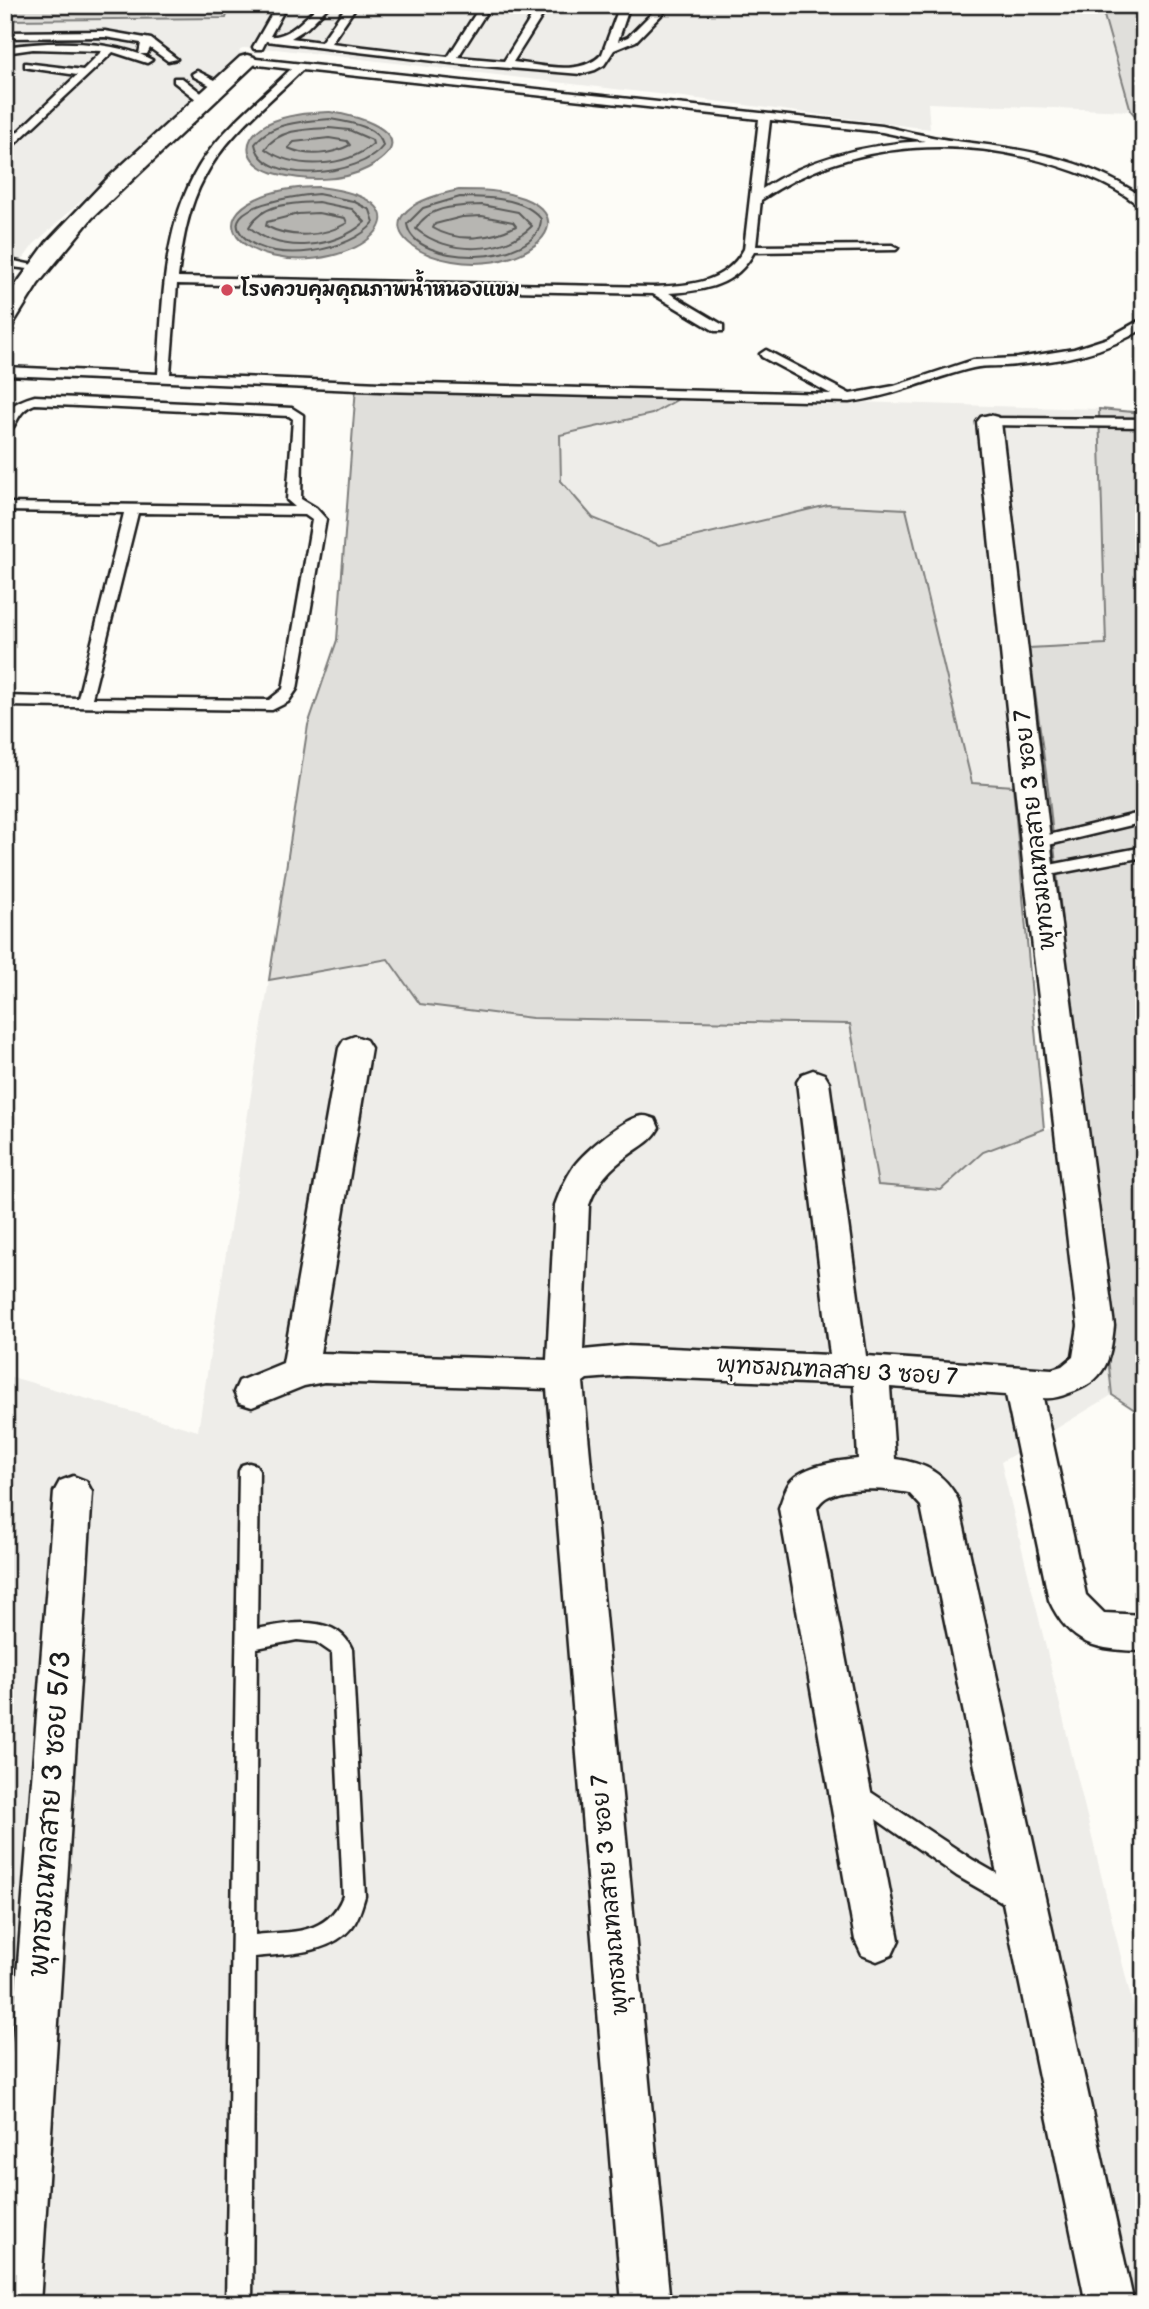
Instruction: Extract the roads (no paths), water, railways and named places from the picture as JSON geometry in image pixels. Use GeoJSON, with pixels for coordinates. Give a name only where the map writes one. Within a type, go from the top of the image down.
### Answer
{"type":"FeatureCollection","features":[{"type":"Feature","properties":{"kind":"street"},"geometry":{"type":"LineString","coordinates":[[5,319],[36,267],[71,226],[247,61]]}},
{"type":"Feature","properties":{"kind":"street","name":"พุทธมณฑลสาย 3 ซอย 7"},"geometry":{"type":"LineString","coordinates":[[646,2304],[564,1376],[581,1365],[599,1361],[861,1371],[1052,1384],[1078,1377],[1093,1357],[1096,1326],[1037,857],[989,422]]}},
{"type":"Feature","properties":{"kind":"street"},"geometry":{"type":"LineString","coordinates":[[299,1372],[355,1048]]}},
{"type":"Feature","properties":{"kind":"street"},"geometry":{"type":"LineString","coordinates":[[813,1082],[877,1472]]}},
{"type":"Feature","properties":{"kind":"street"},"geometry":{"type":"LineString","coordinates":[[252,1392],[299,1372],[324,1367],[381,1367],[564,1376],[572,1205],[579,1183],[592,1165],[643,1128]]}},
{"type":"Feature","properties":{"kind":"street"},"geometry":{"type":"LineString","coordinates":[[1021,1382],[1069,1600],[1078,1618],[1091,1628],[1109,1633],[1144,1633]]}},
{"type":"Feature","properties":{"kind":"street"},"geometry":{"type":"LineString","coordinates":[[877,1940],[798,1508],[805,1492],[823,1481],[877,1472],[911,1477],[927,1485],[939,1500],[1110,2304]]}},
{"type":"Feature","properties":{"kind":"street","name":"พุทธมณฑลสาย 3 ซอย 5/3"},"geometry":{"type":"LineString","coordinates":[[16,2304],[73,1492]]}},
{"type":"Feature","properties":{"kind":"lane"},"geometry":{"type":"LineString","coordinates":[[282,5],[264,38],[247,61],[882,129],[958,145],[1026,153],[1088,171],[1138,198],[1144,204]]}},
{"type":"Feature","properties":{"kind":"lane"},"geometry":{"type":"LineString","coordinates":[[283,39],[303,26],[325,5]]}},
{"type":"Feature","properties":{"kind":"lane"},"geometry":{"type":"LineString","coordinates":[[324,45],[352,5]]}},
{"type":"Feature","properties":{"kind":"lane"},"geometry":{"type":"LineString","coordinates":[[451,60],[486,5]]}},
{"type":"Feature","properties":{"kind":"lane"},"geometry":{"type":"LineString","coordinates":[[507,64],[544,5]]}},
{"type":"Feature","properties":{"kind":"lane"},"geometry":{"type":"LineString","coordinates":[[264,38],[562,71],[595,69],[605,60],[625,5]]}},
{"type":"Feature","properties":{"kind":"lane"},"geometry":{"type":"LineString","coordinates":[[610,48],[632,39],[660,11]]}},
{"type":"Feature","properties":{"kind":"lane"},"geometry":{"type":"LineString","coordinates":[[5,35],[105,34],[148,41],[172,59]]}},
{"type":"Feature","properties":{"kind":"lane"},"geometry":{"type":"LineString","coordinates":[[5,50],[33,46],[111,48],[152,63],[142,55],[148,41]]}},
{"type":"Feature","properties":{"kind":"lane"},"geometry":{"type":"LineString","coordinates":[[5,150],[111,48]]}},
{"type":"Feature","properties":{"kind":"lane"},"geometry":{"type":"LineString","coordinates":[[29,65],[85,73]]}},
{"type":"Feature","properties":{"kind":"lane"},"geometry":{"type":"LineString","coordinates":[[164,376],[170,280],[188,201],[197,179],[211,158],[298,68]]}},
{"type":"Feature","properties":{"kind":"lane"},"geometry":{"type":"LineString","coordinates":[[197,74],[213,94]]}},
{"type":"Feature","properties":{"kind":"lane"},"geometry":{"type":"LineString","coordinates":[[178,80],[213,94]]}},
{"type":"Feature","properties":{"kind":"lane"},"geometry":{"type":"LineString","coordinates":[[170,280],[656,291],[690,289],[723,280],[743,265],[750,248],[765,116]]}},
{"type":"Feature","properties":{"kind":"lane"},"geometry":{"type":"LineString","coordinates":[[755,199],[781,181],[829,159],[890,147],[958,145]]}},
{"type":"Feature","properties":{"kind":"lane"},"geometry":{"type":"LineString","coordinates":[[750,248],[892,248]]}},
{"type":"Feature","properties":{"kind":"lane"},"geometry":{"type":"LineString","coordinates":[[5,262],[36,267]]}},
{"type":"Feature","properties":{"kind":"lane"},"geometry":{"type":"LineString","coordinates":[[656,291],[719,328]]}},
{"type":"Feature","properties":{"kind":"lane"},"geometry":{"type":"LineString","coordinates":[[5,371],[380,387],[878,397],[976,364],[1072,354],[1131,332],[1144,322]]}},
{"type":"Feature","properties":{"kind":"lane"},"geometry":{"type":"LineString","coordinates":[[766,354],[849,398]]}},
{"type":"Feature","properties":{"kind":"lane"},"geometry":{"type":"LineString","coordinates":[[5,430],[12,412],[20,403],[35,400],[292,412],[299,418],[294,500],[319,519],[290,688],[284,699],[272,705],[5,701]]}},
{"type":"Feature","properties":{"kind":"lane"},"geometry":{"type":"LineString","coordinates":[[989,422],[1144,423]]}},
{"type":"Feature","properties":{"kind":"lane"},"geometry":{"type":"LineString","coordinates":[[5,507],[311,511]]}},
{"type":"Feature","properties":{"kind":"lane"},"geometry":{"type":"LineString","coordinates":[[84,702],[132,509]]}},
{"type":"Feature","properties":{"kind":"lane"},"geometry":{"type":"LineString","coordinates":[[1037,857],[1144,817]]}},
{"type":"Feature","properties":{"kind":"lane"},"geometry":{"type":"LineString","coordinates":[[1037,857],[1144,852]]}},
{"type":"Feature","properties":{"kind":"lane"},"geometry":{"type":"LineString","coordinates":[[239,2304],[249,1471]]}},
{"type":"Feature","properties":{"kind":"lane"},"geometry":{"type":"LineString","coordinates":[[243,1947],[310,1940],[331,1932],[346,1917],[354,1896],[342,1648],[329,1636],[303,1630],[247,1641]]}},
{"type":"Feature","properties":{"kind":"lane"},"geometry":{"type":"LineString","coordinates":[[849,1787],[976,1875],[1025,1902]]}},
{"type":"Feature","properties":{"kind":"water"},"geometry":{"type":"Polygon","coordinates":[[[330,112],[371,123],[390,138],[391,147],[384,157],[358,173],[324,179],[300,178],[268,171],[259,166],[249,153],[251,138],[267,124],[290,116],[330,112]]]}},
{"type":"Feature","properties":{"kind":"water"},"geometry":{"type":"Polygon","coordinates":[[[319,187],[357,195],[376,207],[381,221],[373,235],[356,247],[331,256],[302,259],[259,252],[248,247],[235,232],[233,224],[236,215],[256,199],[287,189],[319,187]]]}},
{"type":"Feature","properties":{"kind":"water"},"geometry":{"type":"Polygon","coordinates":[[[459,190],[499,192],[523,198],[537,205],[545,213],[547,229],[535,245],[524,252],[482,263],[452,261],[427,254],[409,243],[400,229],[403,215],[422,201],[459,190]]]}},
{"type":"Feature","properties":{"kind":"place","name":"โรงควบคุมคุณภาพน้ำหนองแขม"},"geometry":{"type":"Point","coordinates":[227,290]}}]}
